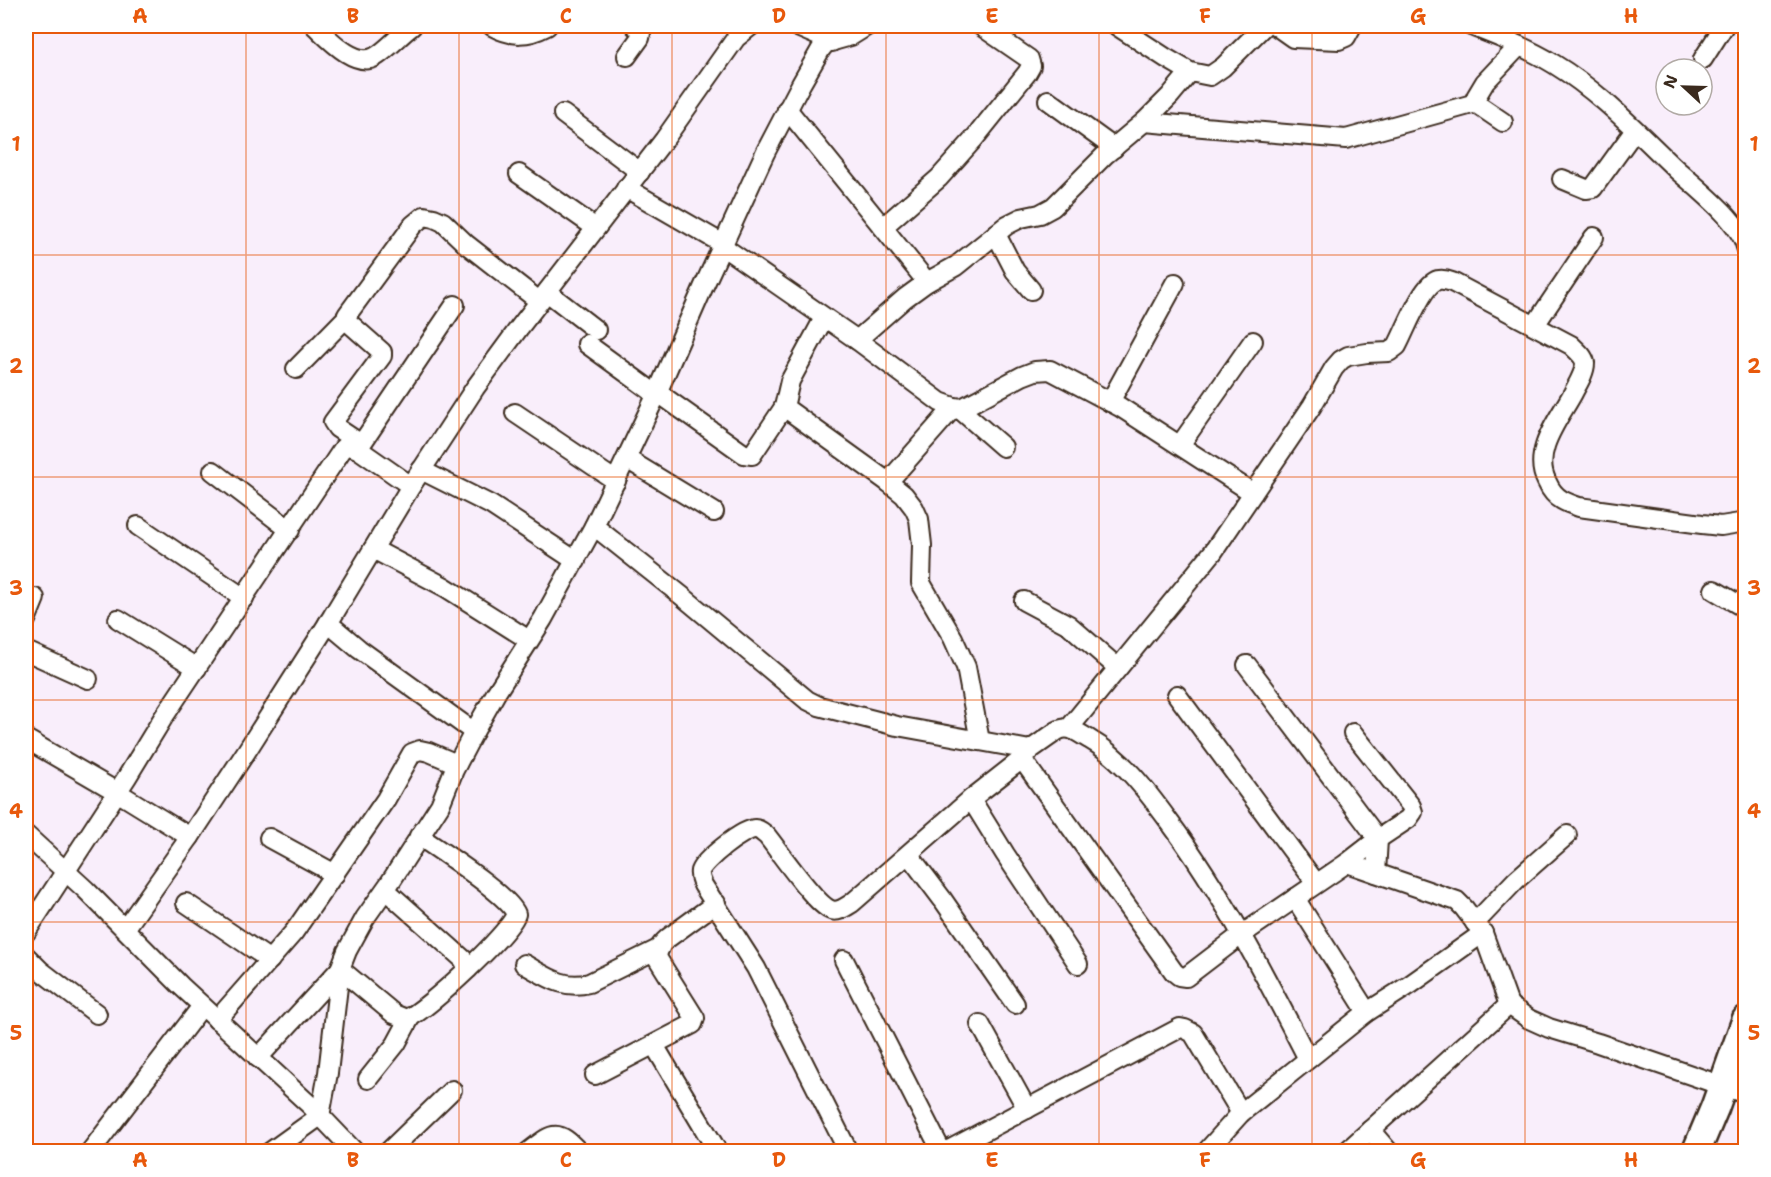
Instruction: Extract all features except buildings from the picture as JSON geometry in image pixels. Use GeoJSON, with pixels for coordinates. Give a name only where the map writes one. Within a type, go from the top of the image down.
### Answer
{"type":"FeatureCollection","features":[{"type":"Feature","properties":{"kind":"main road"},"geometry":{"type":"LineString","coordinates":[[1696,1152],[1723,1103],[1746,1020]]}},
{"type":"Feature","properties":{"kind":"street"},"geometry":{"type":"LineString","coordinates":[[315,26],[340,49],[366,60],[377,56],[412,26]]}},
{"type":"Feature","properties":{"kind":"street"},"geometry":{"type":"LineString","coordinates":[[492,26],[507,32],[529,34],[547,26]]}},
{"type":"Feature","properties":{"kind":"street"},"geometry":{"type":"LineString","coordinates":[[627,56],[640,38],[639,28],[635,26]]}},
{"type":"Feature","properties":{"kind":"street"},"geometry":{"type":"LineString","coordinates":[[125,929],[190,837],[328,623],[416,478],[475,388],[639,172],[736,38],[751,26]]}},
{"type":"Feature","properties":{"kind":"street"},"geometry":{"type":"LineString","coordinates":[[795,26],[832,42]]}},
{"type":"Feature","properties":{"kind":"street"},"geometry":{"type":"LineString","coordinates":[[270,1152],[320,1116],[328,1073],[340,969],[347,951],[365,918],[440,805],[457,764],[474,732],[576,561],[657,395],[723,245],[787,110],[826,43],[851,36],[867,26]]}},
{"type":"Feature","properties":{"kind":"street"},"geometry":{"type":"LineString","coordinates":[[883,227],[939,178],[1027,73],[1030,66],[1029,59],[981,26]]}},
{"type":"Feature","properties":{"kind":"street"},"geometry":{"type":"LineString","coordinates":[[1117,26],[1190,72],[1210,76],[1223,67],[1264,26]]}},
{"type":"Feature","properties":{"kind":"street"},"geometry":{"type":"LineString","coordinates":[[1276,26],[1293,38],[1339,40],[1346,37],[1352,26]]}},
{"type":"Feature","properties":{"kind":"street"},"geometry":{"type":"LineString","coordinates":[[1471,26],[1554,63],[1613,108],[1720,210],[1738,230],[1746,247]]}},
{"type":"Feature","properties":{"kind":"street"},"geometry":{"type":"LineString","coordinates":[[1704,57],[1724,26]]}},
{"type":"Feature","properties":{"kind":"street"},"geometry":{"type":"LineString","coordinates":[[1476,103],[1476,97],[1485,82],[1519,46]]}},
{"type":"Feature","properties":{"kind":"street"},"geometry":{"type":"LineString","coordinates":[[857,340],[905,298],[927,282],[956,266],[1014,220],[1040,214],[1053,207],[1144,122],[1190,72]]}},
{"type":"Feature","properties":{"kind":"street"},"geometry":{"type":"LineString","coordinates":[[1048,100],[1114,148]]}},
{"type":"Feature","properties":{"kind":"street"},"geometry":{"type":"LineString","coordinates":[[1144,122],[1346,139],[1476,103]]}},
{"type":"Feature","properties":{"kind":"street"},"geometry":{"type":"LineString","coordinates":[[1476,103],[1503,122]]}},
{"type":"Feature","properties":{"kind":"street"},"geometry":{"type":"LineString","coordinates":[[787,110],[927,282]]}},
{"type":"Feature","properties":{"kind":"street"},"geometry":{"type":"LineString","coordinates":[[563,114],[639,172]]}},
{"type":"Feature","properties":{"kind":"street"},"geometry":{"type":"LineString","coordinates":[[1562,179],[1587,189],[1593,188],[1635,130]]}},
{"type":"Feature","properties":{"kind":"street"},"geometry":{"type":"LineString","coordinates":[[519,174],[596,228]]}},
{"type":"Feature","properties":{"kind":"street"},"geometry":{"type":"LineString","coordinates":[[627,188],[723,245],[940,402],[963,412],[1003,447]]}},
{"type":"Feature","properties":{"kind":"street"},"geometry":{"type":"LineString","coordinates":[[296,369],[346,318],[351,307],[406,234],[424,216],[442,222],[466,244],[543,296],[657,395],[664,397],[744,454],[752,454],[784,407],[790,381],[824,318]]}},
{"type":"Feature","properties":{"kind":"street"},"geometry":{"type":"LineString","coordinates":[[996,234],[1015,271],[1031,290]]}},
{"type":"Feature","properties":{"kind":"street"},"geometry":{"type":"LineString","coordinates":[[1535,326],[1594,237]]}},
{"type":"Feature","properties":{"kind":"street"},"geometry":{"type":"LineString","coordinates":[[1070,728],[1213,552],[1312,406],[1334,368],[1341,360],[1348,357],[1367,352],[1394,350],[1415,309],[1435,281],[1444,279],[1452,282],[1571,345],[1585,361],[1580,380],[1545,444],[1541,459],[1543,472],[1554,493],[1562,500],[1579,507],[1720,526],[1746,522]]}},
{"type":"Feature","properties":{"kind":"street"},"geometry":{"type":"LineString","coordinates":[[1110,402],[1175,283]]}},
{"type":"Feature","properties":{"kind":"street"},"geometry":{"type":"LineString","coordinates":[[360,446],[455,304]]}},
{"type":"Feature","properties":{"kind":"street"},"geometry":{"type":"LineString","coordinates":[[346,318],[382,352],[382,356],[333,422],[337,428],[360,446],[416,478],[491,505],[576,561]]}},
{"type":"Feature","properties":{"kind":"street"},"geometry":{"type":"LineString","coordinates":[[1180,445],[1253,341]]}},
{"type":"Feature","properties":{"kind":"street"},"geometry":{"type":"LineString","coordinates":[[954,407],[962,408],[1022,376],[1044,370],[1058,373],[1180,445],[1253,493]]}},
{"type":"Feature","properties":{"kind":"street"},"geometry":{"type":"LineString","coordinates":[[784,407],[888,482],[904,495],[914,508],[919,519],[922,545],[921,583],[953,638],[966,667],[980,741]]}},
{"type":"Feature","properties":{"kind":"street"},"geometry":{"type":"LineString","coordinates":[[888,482],[954,407]]}},
{"type":"Feature","properties":{"kind":"street"},"geometry":{"type":"LineString","coordinates":[[515,414],[616,481]]}},
{"type":"Feature","properties":{"kind":"street"},"geometry":{"type":"LineString","coordinates":[[28,924],[344,447],[360,446]]}},
{"type":"Feature","properties":{"kind":"street"},"geometry":{"type":"LineString","coordinates":[[627,459],[714,512]]}},
{"type":"Feature","properties":{"kind":"street"},"geometry":{"type":"LineString","coordinates":[[213,471],[290,530]]}},
{"type":"Feature","properties":{"kind":"street"},"geometry":{"type":"LineString","coordinates":[[138,526],[244,598]]}},
{"type":"Feature","properties":{"kind":"street"},"geometry":{"type":"LineString","coordinates":[[594,526],[807,700],[828,709],[897,726],[980,741],[1026,754],[1167,963],[1179,976],[1186,977],[1241,935],[1408,819],[1413,812],[1411,806],[1353,733]]}},
{"type":"Feature","properties":{"kind":"street"},"geometry":{"type":"LineString","coordinates":[[373,549],[445,587],[529,640]]}},
{"type":"Feature","properties":{"kind":"street"},"geometry":{"type":"LineString","coordinates":[[1714,590],[1746,609]]}},
{"type":"Feature","properties":{"kind":"street"},"geometry":{"type":"LineString","coordinates":[[26,620],[34,598]]}},
{"type":"Feature","properties":{"kind":"street"},"geometry":{"type":"LineString","coordinates":[[1024,601],[1069,625],[1118,668]]}},
{"type":"Feature","properties":{"kind":"street"},"geometry":{"type":"LineString","coordinates":[[118,619],[197,668]]}},
{"type":"Feature","properties":{"kind":"street"},"geometry":{"type":"LineString","coordinates":[[328,623],[359,649],[474,732]]}},
{"type":"Feature","properties":{"kind":"street"},"geometry":{"type":"LineString","coordinates":[[26,651],[88,678]]}},
{"type":"Feature","properties":{"kind":"street"},"geometry":{"type":"LineString","coordinates":[[1247,665],[1378,839],[1376,873]]}},
{"type":"Feature","properties":{"kind":"street"},"geometry":{"type":"LineString","coordinates":[[1177,695],[1316,884]]}},
{"type":"Feature","properties":{"kind":"street"},"geometry":{"type":"LineString","coordinates":[[851,1146],[756,968],[700,876],[701,870],[706,863],[739,836],[753,829],[759,829],[812,894],[831,910],[837,911],[852,903],[1026,754],[1062,728],[1070,728],[1096,743],[1147,790],[1202,868],[1266,978],[1308,1059]]}},
{"type":"Feature","properties":{"kind":"street"},"geometry":{"type":"LineString","coordinates":[[26,740],[190,837]]}},
{"type":"Feature","properties":{"kind":"street"},"geometry":{"type":"LineString","coordinates":[[217,1020],[294,932],[386,799],[412,753],[420,750],[429,752],[457,764]]}},
{"type":"Feature","properties":{"kind":"street"},"geometry":{"type":"LineString","coordinates":[[972,799],[1005,854],[1078,964]]}},
{"type":"Feature","properties":{"kind":"street"},"geometry":{"type":"LineString","coordinates":[[26,835],[355,1152]]}},
{"type":"Feature","properties":{"kind":"street"},"geometry":{"type":"LineString","coordinates":[[1206,1152],[1240,1113],[1367,1012],[1411,984],[1479,928],[1516,880],[1567,835]]}},
{"type":"Feature","properties":{"kind":"street"},"geometry":{"type":"LineString","coordinates":[[368,1079],[396,1044],[410,1018],[468,969],[510,926],[516,914],[501,894],[419,836]]}},
{"type":"Feature","properties":{"kind":"street"},"geometry":{"type":"LineString","coordinates":[[269,838],[335,874]]}},
{"type":"Feature","properties":{"kind":"street"},"geometry":{"type":"LineString","coordinates":[[909,855],[1015,1004]]}},
{"type":"Feature","properties":{"kind":"street"},"geometry":{"type":"LineString","coordinates":[[1347,863],[1457,901],[1479,928],[1509,1005],[1529,1019],[1549,1028],[1598,1043],[1723,1103]]}},
{"type":"Feature","properties":{"kind":"street"},"geometry":{"type":"LineString","coordinates":[[389,893],[463,958],[468,969]]}},
{"type":"Feature","properties":{"kind":"street"},"geometry":{"type":"LineString","coordinates":[[1295,898],[1367,1012]]}},
{"type":"Feature","properties":{"kind":"street"},"geometry":{"type":"LineString","coordinates":[[186,903],[270,960]]}},
{"type":"Feature","properties":{"kind":"street"},"geometry":{"type":"LineString","coordinates":[[595,1075],[686,1029],[695,1022],[695,1018],[657,954],[668,938],[716,903]]}},
{"type":"Feature","properties":{"kind":"street"},"geometry":{"type":"LineString","coordinates":[[524,964],[568,986],[579,986],[660,948]]}},
{"type":"Feature","properties":{"kind":"street"},"geometry":{"type":"LineString","coordinates":[[26,956],[97,1014]]}},
{"type":"Feature","properties":{"kind":"street"},"geometry":{"type":"LineString","coordinates":[[844,960],[943,1152],[1180,1029],[1192,1033],[1240,1113]]}},
{"type":"Feature","properties":{"kind":"street"},"geometry":{"type":"LineString","coordinates":[[340,969],[394,1014],[404,1019],[410,1018]]}},
{"type":"Feature","properties":{"kind":"street"},"geometry":{"type":"LineString","coordinates":[[258,1058],[340,969]]}},
{"type":"Feature","properties":{"kind":"street"},"geometry":{"type":"LineString","coordinates":[[1346,1152],[1509,1005]]}},
{"type":"Feature","properties":{"kind":"street"},"geometry":{"type":"LineString","coordinates":[[90,1152],[202,1006]]}},
{"type":"Feature","properties":{"kind":"street"},"geometry":{"type":"LineString","coordinates":[[980,1024],[1027,1108]]}},
{"type":"Feature","properties":{"kind":"street"},"geometry":{"type":"LineString","coordinates":[[654,1045],[718,1152]]}},
{"type":"Feature","properties":{"kind":"street"},"geometry":{"type":"LineString","coordinates":[[387,1152],[452,1090]]}},
{"type":"Feature","properties":{"kind":"street"},"geometry":{"type":"LineString","coordinates":[[1370,1130],[1389,1152]]}},
{"type":"Feature","properties":{"kind":"street"},"geometry":{"type":"LineString","coordinates":[[528,1152],[544,1140],[559,1135],[569,1141],[579,1152]]}}]}
